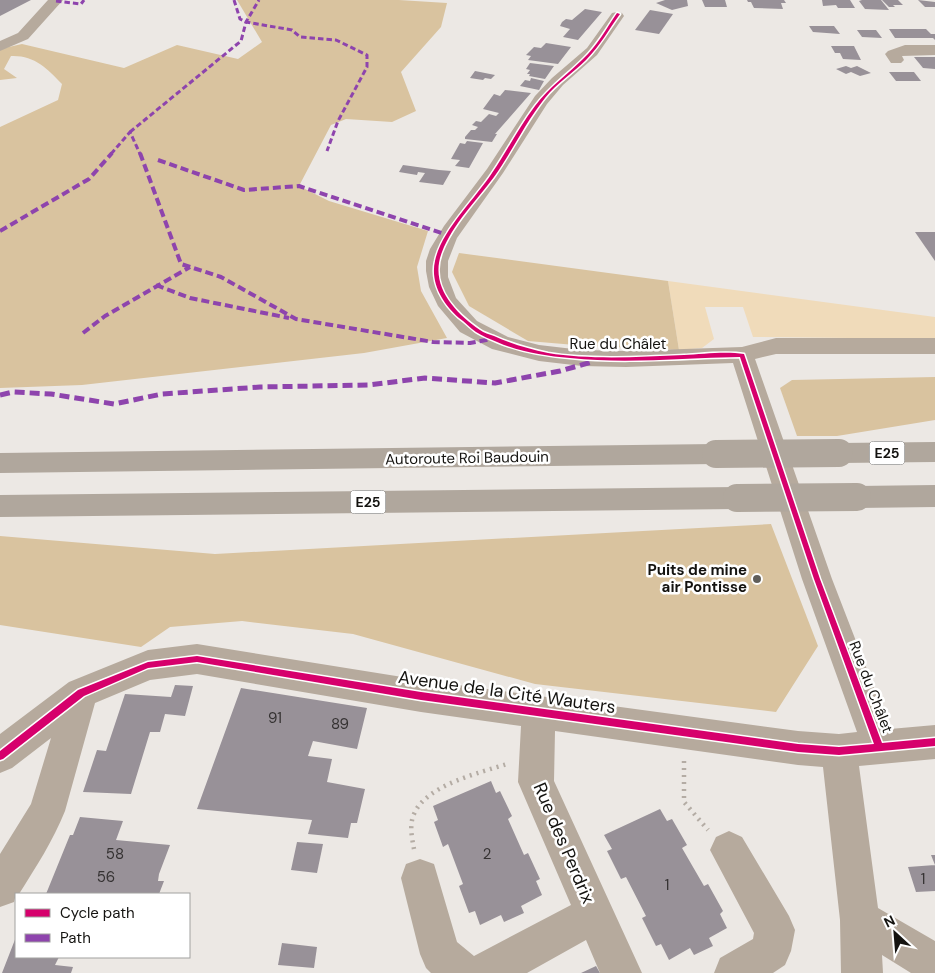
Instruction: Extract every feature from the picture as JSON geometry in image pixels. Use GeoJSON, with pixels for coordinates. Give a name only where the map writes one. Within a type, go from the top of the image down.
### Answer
{"type":"FeatureCollection","features":[{"type":"Feature","properties":{"kind":"highway","name":"Autoroute Roi Baudouin"},"geometry":{"type":"LineString","coordinates":[[0,464],[935,452]]}},
{"type":"Feature","properties":{"kind":"highway","name":"E25"},"geometry":{"type":"LineString","coordinates":[[0,506],[935,496]]}},
{"type":"Feature","properties":{"kind":"street"},"geometry":{"type":"LineString","coordinates":[[0,46],[24,36],[56,0]]}},
{"type":"Feature","properties":{"kind":"street","name":"Rue du Châlet"},"geometry":{"type":"LineString","coordinates":[[620,12],[590,54],[542,99],[494,173],[448,235],[437,262],[438,286],[449,305],[464,322],[490,339],[523,350],[548,355],[600,359],[742,355],[776,346],[935,346]]}},
{"type":"Feature","properties":{"kind":"street"},"geometry":{"type":"LineString","coordinates":[[896,60],[893,54],[905,50],[935,50]]}},
{"type":"Feature","properties":{"kind":"street","name":"Rue du Châlet"},"geometry":{"type":"LineString","coordinates":[[742,355],[817,579],[879,746]]}},
{"type":"Feature","properties":{"kind":"street","name":"Avenue de la Cité Wauters"},"geometry":{"type":"LineString","coordinates":[[0,756],[81,693],[148,665],[197,659],[421,696],[798,748],[839,751],[935,742]]}},
{"type":"Feature","properties":{"kind":"street"},"geometry":{"type":"LineString","coordinates":[[0,888],[29,844],[47,810],[81,693]]}},
{"type":"Feature","properties":{"kind":"street","name":"Rue des Perdrix"},"geometry":{"type":"LineString","coordinates":[[540,712],[536,782],[621,973]]}},
{"type":"Feature","properties":{"kind":"street"},"geometry":{"type":"LineString","coordinates":[[839,751],[860,920],[862,973]]}},
{"type":"Feature","properties":{"kind":"street"},"geometry":{"type":"LineString","coordinates":[[728,850],[775,930],[771,951],[735,973]]}},
{"type":"Feature","properties":{"kind":"street"},"geometry":{"type":"LineString","coordinates":[[420,878],[440,954],[463,973]]}},
{"type":"Feature","properties":{"kind":"street","name":"Rue des Perdrix"},"geometry":{"type":"LineString","coordinates":[[482,973],[492,970],[594,914]]}},
{"type":"Feature","properties":{"kind":"street"},"geometry":{"type":"LineString","coordinates":[[860,920],[935,964]]}},
{"type":"Feature","properties":{"kind":"path"},"geometry":{"type":"LineString","coordinates":[[683,732],[684,802],[699,821],[728,850]]}},
{"type":"Feature","properties":{"kind":"path"},"geometry":{"type":"LineString","coordinates":[[420,878],[412,839],[414,814],[425,798],[481,772],[518,761],[537,764]]}},
{"type":"Feature","properties":{"kind":"shaded area"},"geometry":{"type":"Polygon","coordinates":[[[237,0],[399,0],[447,3],[441,27],[401,72],[416,111],[392,122],[346,119],[331,125],[299,186],[329,201],[428,231],[417,267],[421,291],[447,338],[364,353],[82,385],[0,388],[0,127],[58,100],[62,84],[40,64],[19,56],[11,56],[4,69],[17,78],[0,80],[0,49],[22,44],[124,68],[177,45],[238,59],[262,42],[237,0]]]}},
{"type":"Feature","properties":{"kind":"shaded area"},"geometry":{"type":"Polygon","coordinates":[[[459,253],[668,281],[679,350],[528,341],[469,306],[452,272],[459,253]]]}},
{"type":"Feature","properties":{"kind":"shaded area"},"geometry":{"type":"Polygon","coordinates":[[[668,281],[935,317],[935,339],[753,337],[743,307],[705,307],[714,339],[702,348],[679,350],[668,281]]]}},
{"type":"Feature","properties":{"kind":"shaded area"},"geometry":{"type":"Polygon","coordinates":[[[935,377],[935,420],[837,436],[797,436],[780,388],[792,380],[935,377]]]}},
{"type":"Feature","properties":{"kind":"shaded area"},"geometry":{"type":"Polygon","coordinates":[[[771,524],[818,646],[776,712],[535,684],[353,634],[242,621],[170,627],[141,647],[0,625],[0,536],[215,554],[771,524]]]}},
{"type":"Feature","properties":{"kind":"building"},"geometry":{"type":"Polygon","coordinates":[[[0,0],[31,0],[0,16],[0,0]]]}},
{"type":"Feature","properties":{"kind":"building"},"geometry":{"type":"Polygon","coordinates":[[[665,0],[687,0],[688,6],[672,10],[656,3],[665,0]]]}},
{"type":"Feature","properties":{"kind":"building"},"geometry":{"type":"Polygon","coordinates":[[[702,0],[725,0],[727,7],[705,7],[702,0]]]}},
{"type":"Feature","properties":{"kind":"building"},"geometry":{"type":"Polygon","coordinates":[[[747,0],[784,0],[786,3],[781,3],[783,9],[754,8],[751,2],[747,0]]]}},
{"type":"Feature","properties":{"kind":"building"},"geometry":{"type":"Polygon","coordinates":[[[822,0],[850,0],[855,8],[838,8],[836,5],[823,6],[822,0]]]}},
{"type":"Feature","properties":{"kind":"building"},"geometry":{"type":"Polygon","coordinates":[[[881,0],[889,10],[865,9],[859,1],[881,0]]]}},
{"type":"Feature","properties":{"kind":"building"},"geometry":{"type":"Polygon","coordinates":[[[882,0],[898,0],[903,5],[889,7],[882,0]]]}},
{"type":"Feature","properties":{"kind":"building"},"geometry":{"type":"Polygon","coordinates":[[[918,0],[935,2],[935,7],[925,7],[918,0]]]}},
{"type":"Feature","properties":{"kind":"building"},"geometry":{"type":"Polygon","coordinates":[[[585,9],[602,12],[578,40],[563,37],[570,29],[560,26],[562,22],[566,19],[572,20],[585,9]]]}},
{"type":"Feature","properties":{"kind":"building"},"geometry":{"type":"Polygon","coordinates":[[[650,10],[673,14],[659,34],[635,30],[650,10]]]}},
{"type":"Feature","properties":{"kind":"building"},"geometry":{"type":"Polygon","coordinates":[[[809,26],[834,26],[840,34],[813,32],[809,26]]]}},
{"type":"Feature","properties":{"kind":"building"},"geometry":{"type":"Polygon","coordinates":[[[889,29],[926,29],[931,34],[935,34],[935,40],[933,38],[895,38],[889,29]]]}},
{"type":"Feature","properties":{"kind":"building"},"geometry":{"type":"Polygon","coordinates":[[[857,30],[876,30],[882,38],[862,37],[857,30]]]}},
{"type":"Feature","properties":{"kind":"building"},"geometry":{"type":"Polygon","coordinates":[[[546,43],[571,47],[558,64],[528,60],[531,56],[526,55],[534,47],[541,48],[546,43]]]}},
{"type":"Feature","properties":{"kind":"building"},"geometry":{"type":"Polygon","coordinates":[[[831,46],[854,46],[861,60],[843,59],[840,53],[835,53],[831,46]]]}},
{"type":"Feature","properties":{"kind":"building"},"geometry":{"type":"Polygon","coordinates":[[[914,57],[935,57],[935,69],[923,68],[914,57]]]}},
{"type":"Feature","properties":{"kind":"building"},"geometry":{"type":"Polygon","coordinates":[[[530,63],[554,66],[545,79],[527,74],[530,70],[526,69],[530,63]]]}},
{"type":"Feature","properties":{"kind":"building"},"geometry":{"type":"Polygon","coordinates":[[[846,66],[851,68],[857,66],[871,73],[860,76],[851,72],[846,74],[836,69],[846,66]]]}},
{"type":"Feature","properties":{"kind":"building"},"geometry":{"type":"Polygon","coordinates":[[[475,71],[495,75],[491,79],[485,78],[483,80],[470,78],[475,71]]]}},
{"type":"Feature","properties":{"kind":"building"},"geometry":{"type":"Polygon","coordinates":[[[889,72],[914,72],[921,81],[896,81],[889,72]]]}},
{"type":"Feature","properties":{"kind":"building"},"geometry":{"type":"Polygon","coordinates":[[[531,78],[544,81],[539,90],[520,86],[525,80],[530,81],[531,78]]]}},
{"type":"Feature","properties":{"kind":"building"},"geometry":{"type":"Polygon","coordinates":[[[505,90],[531,93],[495,134],[497,134],[492,142],[465,139],[471,130],[475,130],[478,127],[472,125],[476,121],[481,122],[489,114],[496,116],[499,113],[483,109],[494,94],[500,96],[505,90]]]}},
{"type":"Feature","properties":{"kind":"building"},"geometry":{"type":"Polygon","coordinates":[[[467,141],[483,143],[469,168],[455,166],[460,160],[451,159],[460,143],[465,144],[467,141]]]}},
{"type":"Feature","properties":{"kind":"building"},"geometry":{"type":"Polygon","coordinates":[[[403,165],[451,171],[443,185],[419,182],[425,173],[418,172],[417,175],[399,172],[403,165]]]}},
{"type":"Feature","properties":{"kind":"building"},"geometry":{"type":"Polygon","coordinates":[[[915,232],[935,232],[935,261],[915,232]]]}},
{"type":"Feature","properties":{"kind":"building"},"geometry":{"type":"Polygon","coordinates":[[[175,685],[193,686],[185,716],[165,714],[160,732],[150,732],[131,794],[83,792],[97,750],[106,751],[125,694],[171,697],[175,685]]]}},
{"type":"Feature","properties":{"kind":"building"},"geometry":{"type":"Polygon","coordinates":[[[241,688],[367,708],[357,749],[313,741],[308,756],[332,759],[327,782],[365,789],[357,823],[351,823],[348,838],[308,834],[312,820],[197,809],[241,688]]]}},
{"type":"Feature","properties":{"kind":"building"},"geometry":{"type":"Polygon","coordinates":[[[491,781],[496,793],[500,791],[512,816],[508,819],[524,855],[528,853],[540,879],[536,881],[542,895],[521,906],[524,913],[504,922],[501,915],[480,925],[475,911],[469,913],[459,886],[463,884],[448,844],[443,847],[434,822],[438,820],[433,806],[491,781]]]}},
{"type":"Feature","properties":{"kind":"building"},"geometry":{"type":"Polygon","coordinates":[[[660,809],[667,821],[672,819],[687,845],[682,848],[704,886],[708,884],[723,911],[720,914],[727,928],[709,938],[713,946],[694,955],[690,948],[669,960],[661,944],[656,946],[642,918],[646,916],[626,877],[621,879],[607,851],[612,849],[604,835],[660,809]]]}},
{"type":"Feature","properties":{"kind":"building"},"geometry":{"type":"Polygon","coordinates":[[[80,817],[123,821],[116,840],[170,845],[159,874],[158,881],[164,881],[159,893],[46,893],[70,835],[73,835],[80,817]]]}},
{"type":"Feature","properties":{"kind":"building"},"geometry":{"type":"Polygon","coordinates":[[[297,842],[323,844],[317,873],[291,870],[297,842]]]}},
{"type":"Feature","properties":{"kind":"building"},"geometry":{"type":"Polygon","coordinates":[[[931,855],[935,855],[935,865],[931,855]]]}},
{"type":"Feature","properties":{"kind":"building"},"geometry":{"type":"Polygon","coordinates":[[[935,865],[935,891],[916,892],[908,867],[935,865]]]}},
{"type":"Feature","properties":{"kind":"building"},"geometry":{"type":"Polygon","coordinates":[[[15,940],[15,958],[58,958],[55,965],[73,967],[71,973],[2,973],[15,940]]]}},
{"type":"Feature","properties":{"kind":"building"},"geometry":{"type":"Polygon","coordinates":[[[282,943],[317,947],[314,968],[278,965],[282,943]]]}},
{"type":"Feature","properties":{"kind":"building"},"geometry":{"type":"Polygon","coordinates":[[[596,966],[600,973],[581,973],[596,966]]]}},
{"type":"Feature","properties":{"kind":"marked path"},"geometry":{"type":"LineString","coordinates":[[56,1],[81,4],[84,0]]}},
{"type":"Feature","properties":{"kind":"marked path"},"geometry":{"type":"LineString","coordinates":[[234,0],[240,19],[246,22],[292,30],[300,37],[336,40],[367,55],[367,67],[338,121],[327,151]]}},
{"type":"Feature","properties":{"kind":"marked path"},"geometry":{"type":"LineString","coordinates":[[130,132],[241,41],[246,22],[259,0]]}},
{"type":"Feature","properties":{"kind":"marked path"},"geometry":{"type":"LineString","coordinates":[[0,231],[89,179],[130,132],[144,163],[181,264],[221,277],[296,319],[433,342],[470,343],[491,339]]}},
{"type":"Feature","properties":{"kind":"marked path"},"geometry":{"type":"LineString","coordinates":[[158,160],[244,190],[299,186],[448,235]]}},
{"type":"Feature","properties":{"kind":"marked path"},"geometry":{"type":"LineString","coordinates":[[83,333],[105,316],[190,267]]}},
{"type":"Feature","properties":{"kind":"marked path"},"geometry":{"type":"LineString","coordinates":[[156,285],[190,298],[289,318]]}},
{"type":"Feature","properties":{"kind":"marked path"},"geometry":{"type":"LineString","coordinates":[[0,395],[13,392],[51,394],[114,404],[162,394],[260,387],[369,385],[425,378],[495,383],[560,371],[592,362]]}},
{"type":"Feature","properties":{"kind":"cycle path"},"geometry":{"type":"LineString","coordinates":[[618,14],[590,54],[554,86],[536,107],[494,174],[445,241],[436,268],[440,288],[445,300],[453,310],[479,332],[512,346],[549,355],[630,359],[742,355],[817,579],[879,746]]}},
{"type":"Feature","properties":{"kind":"cycle path"},"geometry":{"type":"LineString","coordinates":[[0,756],[81,693],[148,665],[197,659],[421,696],[798,748],[839,751],[935,742]]}},
{"type":"Feature","properties":{"kind":"place","name":"Puits de mine air Pontisse"},"geometry":{"type":"Point","coordinates":[757,579]}}]}
